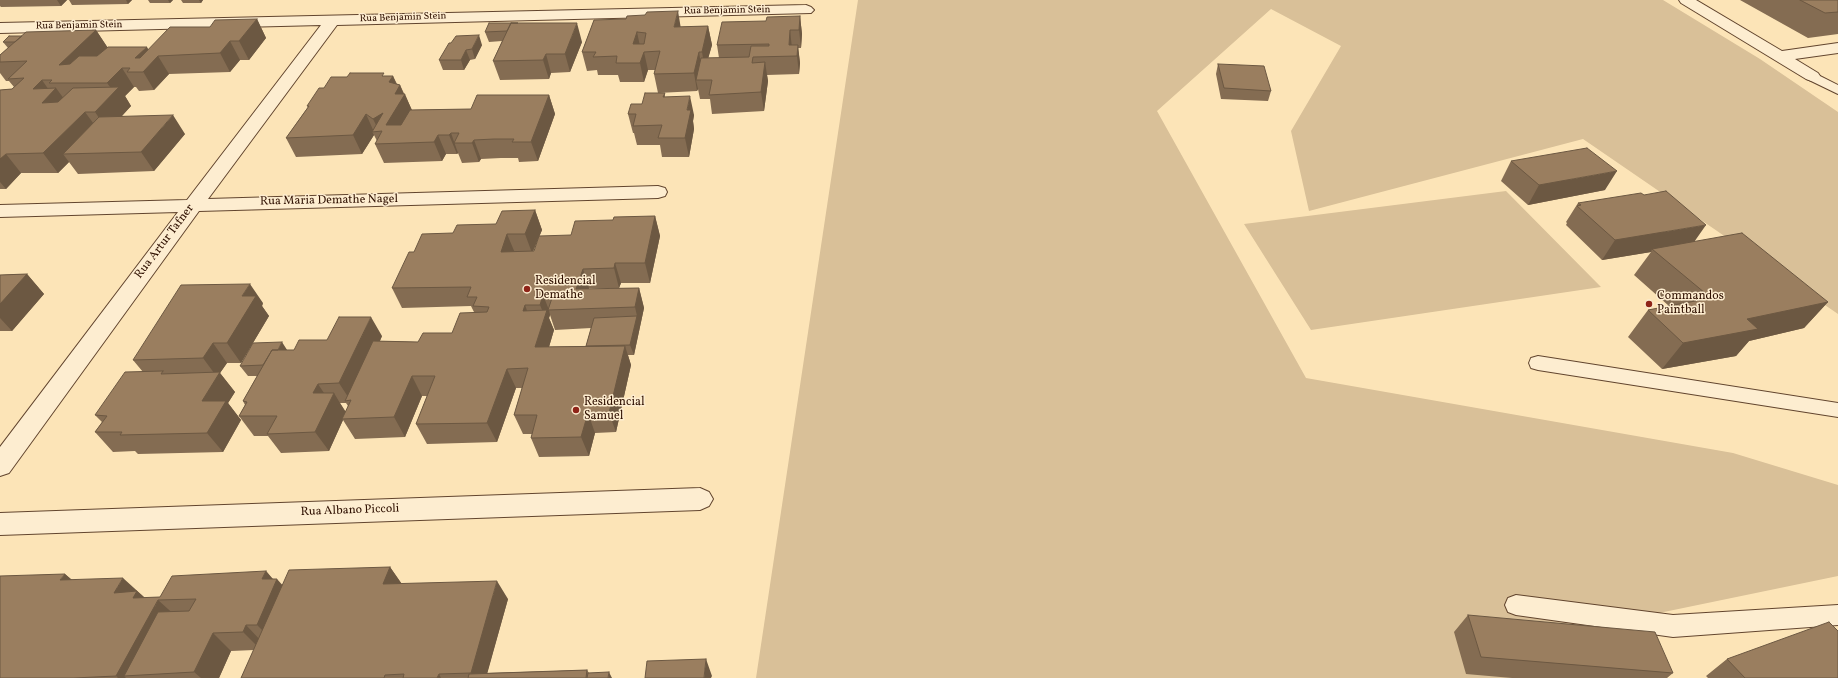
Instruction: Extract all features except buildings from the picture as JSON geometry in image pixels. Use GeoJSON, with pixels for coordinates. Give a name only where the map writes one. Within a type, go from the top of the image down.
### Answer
{"type":"FeatureCollection","features":[{"type":"Feature","properties":{"kind":"street"},"geometry":{"type":"LineString","coordinates":[[1686,0],[1812,76]]}},
{"type":"Feature","properties":{"kind":"street","name":"Rua Benjamin Stein"},"geometry":{"type":"LineString","coordinates":[[0,28],[333,20],[428,12],[714,6],[806,10]]}},
{"type":"Feature","properties":{"kind":"street","name":"Rua Artur Tafner"},"geometry":{"type":"LineString","coordinates":[[0,466],[194,204],[333,20]]}},
{"type":"Feature","properties":{"kind":"street"},"geometry":{"type":"LineString","coordinates":[[1781,56],[1838,48]]}},
{"type":"Feature","properties":{"kind":"street","name":"Rua Maria Demathe Nagel"},"geometry":{"type":"LineString","coordinates":[[0,211],[194,204],[658,192]]}},
{"type":"Feature","properties":{"kind":"street","name":"Rua Albano Piccoli"},"geometry":{"type":"LineString","coordinates":[[0,524],[700,499]]}},
{"type":"Feature","properties":{"kind":"lane"},"geometry":{"type":"LineString","coordinates":[[1812,76],[1838,90]]}},
{"type":"Feature","properties":{"kind":"lane"},"geometry":{"type":"LineString","coordinates":[[1538,363],[1838,410]]}},
{"type":"Feature","properties":{"kind":"lane"},"geometry":{"type":"LineString","coordinates":[[1516,605],[1673,626],[1838,615]]}},
{"type":"Feature","properties":{"kind":"shaded area"},"geometry":{"type":"Polygon","coordinates":[[[858,0],[1663,0],[1760,59],[1838,112],[1838,314],[1583,139],[1309,211],[1291,131],[1341,46],[1271,9],[1157,111],[1306,378],[1733,453],[1838,485],[1838,576],[1543,637],[1562,678],[756,678],[858,0]]]}},
{"type":"Feature","properties":{"kind":"shaded area"},"geometry":{"type":"Polygon","coordinates":[[[1506,191],[1601,287],[1311,330],[1244,224],[1506,191]]]}},
{"type":"Feature","properties":{"kind":"place","name":"Residencial Demathe"},"geometry":{"type":"Point","coordinates":[527,289]}},
{"type":"Feature","properties":{"kind":"place","name":"Commandos Paintball"},"geometry":{"type":"Point","coordinates":[1649,304]}},
{"type":"Feature","properties":{"kind":"place","name":"Residencial Samuel"},"geometry":{"type":"Point","coordinates":[576,410]}}]}
